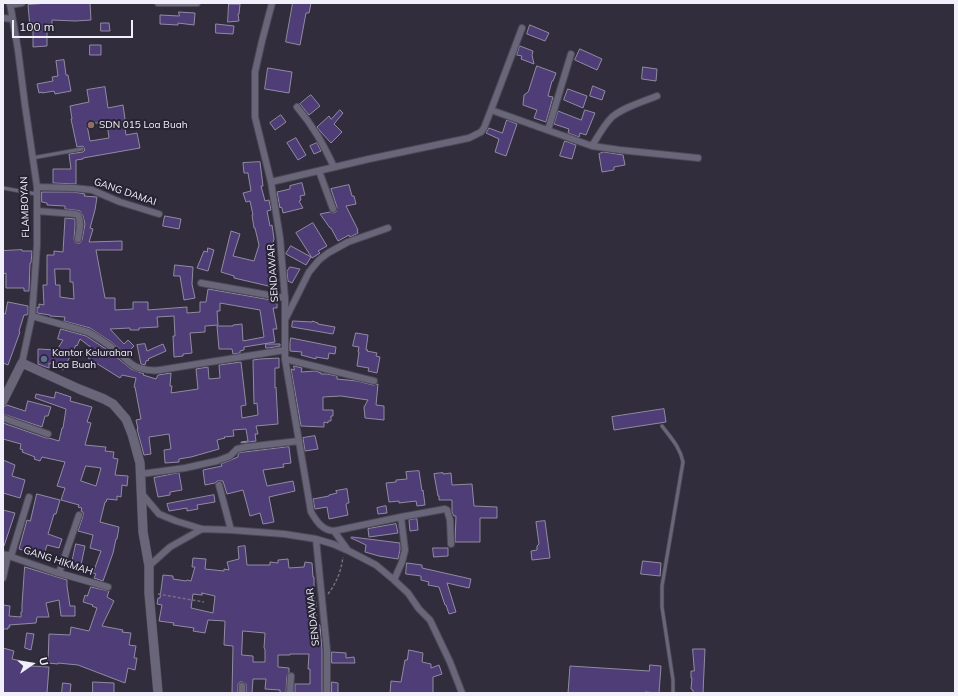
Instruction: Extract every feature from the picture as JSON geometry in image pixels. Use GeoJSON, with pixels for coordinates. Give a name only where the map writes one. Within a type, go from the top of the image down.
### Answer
{"type":"FeatureCollection","features":[{"type":"Feature","properties":{"kind":"main road"},"geometry":{"type":"LineString","coordinates":[[3,401],[22,363],[104,399],[113,404],[126,419],[140,463],[143,532],[149,566],[149,592],[158,693]]}},
{"type":"Feature","properties":{"kind":"street"},"geometry":{"type":"LineString","coordinates":[[10,4],[22,3]]}},
{"type":"Feature","properties":{"kind":"street"},"geometry":{"type":"LineString","coordinates":[[158,3],[197,3]]}},
{"type":"Feature","properties":{"kind":"street","name":"SENDAWAR"},"geometry":{"type":"LineString","coordinates":[[272,3],[255,72],[255,118],[272,182],[280,238],[285,298],[285,358],[311,512],[320,526],[327,530],[334,531]]}},
{"type":"Feature","properties":{"kind":"street","name":"FLAMBOYAN"},"geometry":{"type":"LineString","coordinates":[[10,4],[18,50],[36,190],[37,245],[32,316],[22,363]]}},
{"type":"Feature","properties":{"kind":"street"},"geometry":{"type":"LineString","coordinates":[[3,18],[12,19]]}},
{"type":"Feature","properties":{"kind":"street"},"geometry":{"type":"LineString","coordinates":[[272,182],[369,159],[469,138],[482,132],[522,28]]}},
{"type":"Feature","properties":{"kind":"street"},"geometry":{"type":"LineString","coordinates":[[548,130],[571,54]]}},
{"type":"Feature","properties":{"kind":"street"},"geometry":{"type":"LineString","coordinates":[[592,146],[606,124],[613,117],[629,107],[657,96]]}},
{"type":"Feature","properties":{"kind":"street"},"geometry":{"type":"LineString","coordinates":[[297,107],[318,134],[334,167]]}},
{"type":"Feature","properties":{"kind":"street"},"geometry":{"type":"LineString","coordinates":[[491,110],[592,146],[698,158]]}},
{"type":"Feature","properties":{"kind":"street"},"geometry":{"type":"LineString","coordinates":[[319,171],[333,209]]}},
{"type":"Feature","properties":{"kind":"street","name":"GANG DAMAI"},"geometry":{"type":"LineString","coordinates":[[36,190],[74,188],[92,190],[120,202],[159,214]]}},
{"type":"Feature","properties":{"kind":"street"},"geometry":{"type":"LineString","coordinates":[[36,211],[75,214],[80,219],[78,239]]}},
{"type":"Feature","properties":{"kind":"street"},"geometry":{"type":"LineString","coordinates":[[285,319],[309,272],[328,252],[348,242],[388,228]]}},
{"type":"Feature","properties":{"kind":"street"},"geometry":{"type":"LineString","coordinates":[[201,283],[285,298]]}},
{"type":"Feature","properties":{"kind":"street"},"geometry":{"type":"LineString","coordinates":[[32,316],[88,332],[118,353],[133,366],[150,371],[285,350]]}},
{"type":"Feature","properties":{"kind":"street"},"geometry":{"type":"LineString","coordinates":[[285,358],[374,381]]}},
{"type":"Feature","properties":{"kind":"street"},"geometry":{"type":"LineString","coordinates":[[3,418],[48,434]]}},
{"type":"Feature","properties":{"kind":"street"},"geometry":{"type":"LineString","coordinates":[[141,474],[185,468],[217,461],[230,456],[237,449],[246,447],[299,441]]}},
{"type":"Feature","properties":{"kind":"street"},"geometry":{"type":"LineString","coordinates":[[219,485],[231,530]]}},
{"type":"Feature","properties":{"kind":"street"},"geometry":{"type":"LineString","coordinates":[[142,494],[159,514],[202,530],[231,530],[284,534],[316,539],[347,550],[376,565],[408,593],[419,609],[430,620],[450,662],[462,693]]}},
{"type":"Feature","properties":{"kind":"street"},"geometry":{"type":"LineString","coordinates":[[3,578],[7,555],[29,497]]}},
{"type":"Feature","properties":{"kind":"street"},"geometry":{"type":"LineString","coordinates":[[347,550],[334,531],[445,509],[447,510],[450,520],[451,544]]}},
{"type":"Feature","properties":{"kind":"street"},"geometry":{"type":"LineString","coordinates":[[59,573],[79,515]]}},
{"type":"Feature","properties":{"kind":"street"},"geometry":{"type":"LineString","coordinates":[[394,580],[402,562],[404,550],[401,517]]}},
{"type":"Feature","properties":{"kind":"street"},"geometry":{"type":"LineString","coordinates":[[149,566],[170,548],[202,530]]}},
{"type":"Feature","properties":{"kind":"street","name":"SENDAWAR"},"geometry":{"type":"LineString","coordinates":[[316,539],[327,650],[327,693]]}},
{"type":"Feature","properties":{"kind":"street","name":"GANG HIKMAH"},"geometry":{"type":"LineString","coordinates":[[7,555],[59,573],[108,587]]}},
{"type":"Feature","properties":{"kind":"street"},"geometry":{"type":"LineString","coordinates":[[290,693],[291,676]]}},
{"type":"Feature","properties":{"kind":"lane"},"geometry":{"type":"LineString","coordinates":[[32,158],[82,149]]}},
{"type":"Feature","properties":{"kind":"lane"},"geometry":{"type":"LineString","coordinates":[[3,188],[36,190]]}},
{"type":"Feature","properties":{"kind":"lane"},"geometry":{"type":"LineString","coordinates":[[662,426],[678,447],[683,462],[662,586],[662,607],[673,680],[673,693]]}},
{"type":"Feature","properties":{"kind":"path"},"geometry":{"type":"LineString","coordinates":[[322,601],[336,582],[347,550]]}},
{"type":"Feature","properties":{"kind":"path"},"geometry":{"type":"LineString","coordinates":[[149,592],[204,602]]}},
{"type":"Feature","properties":{"kind":"building"},"geometry":{"type":"Polygon","coordinates":[[[49,3],[90,3],[91,20],[52,20],[52,26],[47,26],[47,46],[33,47],[33,27],[30,27],[28,5],[49,3]]]}},
{"type":"Feature","properties":{"kind":"building"},"geometry":{"type":"Polygon","coordinates":[[[293,3],[311,3],[309,13],[306,13],[300,45],[286,42],[293,3]]]}},
{"type":"Feature","properties":{"kind":"building"},"geometry":{"type":"Polygon","coordinates":[[[229,4],[240,4],[238,14],[239,21],[228,22],[229,4]]]}},
{"type":"Feature","properties":{"kind":"building"},"geometry":{"type":"Polygon","coordinates":[[[179,12],[195,13],[194,25],[178,23],[178,25],[160,24],[160,15],[179,16],[179,12]]]}},
{"type":"Feature","properties":{"kind":"building"},"geometry":{"type":"Polygon","coordinates":[[[101,23],[109,23],[110,31],[101,31],[101,23]]]}},
{"type":"Feature","properties":{"kind":"building"},"geometry":{"type":"Polygon","coordinates":[[[216,24],[234,26],[233,34],[216,33],[216,24]]]}},
{"type":"Feature","properties":{"kind":"building"},"geometry":{"type":"Polygon","coordinates":[[[530,25],[549,33],[545,41],[527,34],[530,25]]]}},
{"type":"Feature","properties":{"kind":"building"},"geometry":{"type":"Polygon","coordinates":[[[90,45],[101,45],[101,55],[90,55],[90,45]]]}},
{"type":"Feature","properties":{"kind":"building"},"geometry":{"type":"Polygon","coordinates":[[[520,46],[533,51],[532,55],[534,64],[521,59],[522,56],[517,55],[520,46]]]}},
{"type":"Feature","properties":{"kind":"building"},"geometry":{"type":"Polygon","coordinates":[[[580,49],[602,59],[597,70],[575,60],[580,49]]]}},
{"type":"Feature","properties":{"kind":"building"},"geometry":{"type":"Polygon","coordinates":[[[64,60],[66,75],[68,75],[71,91],[55,94],[54,91],[39,93],[37,84],[53,81],[52,77],[58,76],[56,61],[64,60]]]}},
{"type":"Feature","properties":{"kind":"building"},"geometry":{"type":"Polygon","coordinates":[[[537,66],[556,73],[548,96],[553,97],[546,122],[534,118],[537,110],[523,105],[524,95],[528,92],[537,66]]]}},
{"type":"Feature","properties":{"kind":"building"},"geometry":{"type":"Polygon","coordinates":[[[643,67],[657,69],[656,81],[642,79],[643,67]]]}},
{"type":"Feature","properties":{"kind":"building"},"geometry":{"type":"Polygon","coordinates":[[[268,68],[292,72],[289,93],[265,89],[268,68]]]}},
{"type":"Feature","properties":{"kind":"building"},"geometry":{"type":"Polygon","coordinates":[[[593,86],[605,91],[602,100],[590,96],[593,86]]]}},
{"type":"Feature","properties":{"kind":"building"},"geometry":{"type":"Polygon","coordinates":[[[105,87],[108,108],[123,105],[126,135],[137,133],[140,148],[76,160],[76,184],[53,183],[53,169],[71,169],[69,154],[83,152],[85,150],[83,146],[77,147],[71,119],[70,106],[89,102],[87,90],[105,87]],[[107,123],[87,125],[90,141],[109,138],[107,123]]]}},
{"type":"Feature","properties":{"kind":"building"},"geometry":{"type":"Polygon","coordinates":[[[568,89],[587,96],[583,108],[564,100],[568,89]]]}},
{"type":"Feature","properties":{"kind":"building"},"geometry":{"type":"Polygon","coordinates":[[[311,95],[320,106],[309,115],[300,104],[311,95]]]}},
{"type":"Feature","properties":{"kind":"building"},"geometry":{"type":"Polygon","coordinates":[[[340,110],[343,113],[334,124],[342,132],[331,143],[317,127],[329,116],[331,119],[340,110]]]}},
{"type":"Feature","properties":{"kind":"building"},"geometry":{"type":"Polygon","coordinates":[[[585,110],[595,113],[586,135],[580,133],[579,137],[568,133],[569,129],[554,124],[558,111],[581,120],[585,110]]]}},
{"type":"Feature","properties":{"kind":"building"},"geometry":{"type":"Polygon","coordinates":[[[281,115],[286,122],[275,130],[270,123],[281,115]]]}},
{"type":"Feature","properties":{"kind":"building"},"geometry":{"type":"Polygon","coordinates":[[[507,120],[517,124],[506,156],[495,152],[499,139],[486,133],[489,128],[502,133],[507,120]]]}},
{"type":"Feature","properties":{"kind":"building"},"geometry":{"type":"Polygon","coordinates":[[[296,138],[306,155],[298,160],[287,143],[296,138]]]}},
{"type":"Feature","properties":{"kind":"building"},"geometry":{"type":"Polygon","coordinates":[[[565,141],[576,145],[572,159],[560,156],[565,141]]]}},
{"type":"Feature","properties":{"kind":"building"},"geometry":{"type":"Polygon","coordinates":[[[317,143],[321,151],[314,154],[310,146],[317,143]]]}},
{"type":"Feature","properties":{"kind":"building"},"geometry":{"type":"Polygon","coordinates":[[[604,152],[623,155],[625,165],[614,167],[614,170],[602,172],[599,154],[604,152]]]}},
{"type":"Feature","properties":{"kind":"building"},"geometry":{"type":"Polygon","coordinates":[[[260,162],[263,186],[261,186],[265,201],[269,200],[271,210],[267,211],[270,226],[272,225],[274,239],[268,261],[276,263],[272,278],[278,279],[277,288],[234,278],[234,276],[221,272],[231,231],[240,234],[233,256],[254,261],[259,245],[254,228],[250,201],[246,202],[243,193],[251,191],[248,173],[244,173],[243,163],[260,162]]]}},
{"type":"Feature","properties":{"kind":"building"},"geometry":{"type":"Polygon","coordinates":[[[302,183],[305,195],[300,196],[301,200],[299,201],[303,208],[283,213],[282,208],[280,208],[277,192],[290,189],[290,186],[302,183]]]}},
{"type":"Feature","properties":{"kind":"building"},"geometry":{"type":"Polygon","coordinates":[[[349,185],[356,204],[346,206],[358,230],[358,233],[350,237],[349,235],[338,241],[331,228],[320,214],[336,212],[337,207],[331,189],[349,185]]]}},
{"type":"Feature","properties":{"kind":"building"},"geometry":{"type":"Polygon","coordinates":[[[42,192],[74,192],[85,194],[84,196],[97,197],[90,228],[93,229],[89,242],[122,241],[122,250],[96,250],[105,298],[115,298],[115,310],[133,309],[133,302],[148,302],[148,310],[187,307],[187,313],[200,312],[200,302],[206,302],[208,289],[277,301],[277,308],[273,308],[277,329],[273,329],[275,342],[244,347],[244,350],[240,351],[240,353],[233,354],[232,349],[219,349],[217,326],[233,326],[242,324],[243,341],[264,337],[260,310],[220,303],[220,311],[217,311],[218,325],[205,326],[205,332],[190,333],[192,353],[174,357],[174,316],[157,317],[158,327],[139,328],[139,330],[130,330],[130,328],[110,329],[124,344],[128,340],[134,346],[126,354],[90,328],[64,321],[65,317],[37,313],[37,307],[39,308],[39,304],[44,305],[43,285],[47,285],[47,255],[54,255],[54,251],[63,252],[65,218],[75,219],[74,239],[77,243],[80,243],[82,240],[85,224],[80,211],[65,209],[65,206],[47,205],[47,203],[42,202],[42,192]],[[55,269],[56,285],[60,285],[60,297],[74,299],[73,282],[70,282],[70,269],[55,269]]]}},
{"type":"Feature","properties":{"kind":"building"},"geometry":{"type":"Polygon","coordinates":[[[165,216],[181,219],[179,229],[163,226],[165,216]]]}},
{"type":"Feature","properties":{"kind":"building"},"geometry":{"type":"Polygon","coordinates":[[[313,223],[327,246],[318,251],[320,253],[312,258],[296,233],[313,223]]]}},
{"type":"Feature","properties":{"kind":"building"},"geometry":{"type":"Polygon","coordinates":[[[291,246],[311,257],[306,265],[286,254],[291,246]]]}},
{"type":"Feature","properties":{"kind":"building"},"geometry":{"type":"Polygon","coordinates":[[[208,248],[214,250],[208,271],[197,268],[204,251],[207,252],[208,248]]]}},
{"type":"Feature","properties":{"kind":"building"},"geometry":{"type":"Polygon","coordinates":[[[3,251],[32,251],[29,291],[24,291],[24,288],[6,288],[6,273],[3,274],[3,251]]]}},
{"type":"Feature","properties":{"kind":"building"},"geometry":{"type":"Polygon","coordinates":[[[175,265],[193,267],[192,284],[195,298],[184,300],[180,276],[174,276],[175,265]]]}},
{"type":"Feature","properties":{"kind":"building"},"geometry":{"type":"Polygon","coordinates":[[[290,267],[300,269],[292,283],[288,281],[287,272],[290,267]]]}},
{"type":"Feature","properties":{"kind":"building"},"geometry":{"type":"Polygon","coordinates":[[[8,302],[28,306],[28,313],[27,315],[24,315],[19,331],[20,332],[8,365],[3,363],[3,313],[5,314],[8,302]]]}},
{"type":"Feature","properties":{"kind":"building"},"geometry":{"type":"Polygon","coordinates":[[[293,321],[312,321],[318,324],[335,327],[333,334],[292,327],[293,321]]]}},
{"type":"Feature","properties":{"kind":"building"},"geometry":{"type":"Polygon","coordinates":[[[61,329],[86,336],[109,351],[131,369],[144,374],[143,375],[156,379],[158,375],[171,373],[171,393],[198,389],[196,369],[208,367],[209,379],[220,378],[219,365],[241,362],[246,405],[241,406],[242,418],[258,415],[257,403],[254,404],[253,360],[279,358],[279,368],[275,368],[278,424],[256,426],[258,434],[255,434],[256,441],[241,443],[248,441],[246,429],[233,430],[234,436],[224,437],[225,438],[217,440],[219,449],[179,459],[179,462],[165,463],[164,450],[171,449],[169,434],[149,437],[151,454],[144,455],[136,420],[141,419],[134,387],[136,378],[122,375],[120,378],[88,358],[93,349],[80,339],[63,370],[49,363],[49,368],[38,364],[38,349],[57,350],[63,340],[58,339],[61,329]]]}},
{"type":"Feature","properties":{"kind":"building"},"geometry":{"type":"Polygon","coordinates":[[[356,333],[368,335],[366,350],[377,353],[376,356],[380,357],[377,373],[368,371],[369,368],[357,366],[359,347],[353,346],[356,333]]]}},
{"type":"Feature","properties":{"kind":"building"},"geometry":{"type":"Polygon","coordinates":[[[291,338],[336,347],[335,354],[329,353],[328,359],[316,357],[316,359],[301,355],[302,352],[290,351],[291,338]]]}},
{"type":"Feature","properties":{"kind":"building"},"geometry":{"type":"Polygon","coordinates":[[[145,344],[147,351],[163,344],[166,351],[148,359],[149,360],[146,361],[145,365],[141,364],[137,345],[145,344]]]}},
{"type":"Feature","properties":{"kind":"building"},"geometry":{"type":"Polygon","coordinates":[[[266,344],[280,344],[280,346],[266,348],[266,344]]]}},
{"type":"Feature","properties":{"kind":"building"},"geometry":{"type":"Polygon","coordinates":[[[294,366],[302,368],[301,372],[315,371],[321,374],[337,376],[337,379],[357,381],[373,385],[378,384],[376,405],[384,406],[384,420],[365,418],[364,407],[368,400],[341,396],[323,397],[323,410],[333,410],[331,421],[328,421],[328,423],[324,422],[324,427],[301,426],[291,369],[294,370],[294,366]]]}},
{"type":"Feature","properties":{"kind":"building"},"geometry":{"type":"Polygon","coordinates":[[[56,392],[71,397],[70,401],[92,407],[87,422],[91,423],[85,445],[106,447],[105,451],[114,452],[113,458],[118,459],[115,475],[128,476],[127,486],[122,485],[121,497],[117,496],[117,500],[107,499],[105,502],[100,522],[119,527],[113,553],[103,581],[94,578],[96,574],[93,573],[101,551],[90,548],[93,535],[78,531],[83,516],[83,512],[81,511],[82,508],[78,507],[79,505],[61,500],[65,488],[57,486],[65,462],[42,457],[40,461],[34,459],[35,457],[22,452],[23,450],[20,449],[21,444],[3,439],[3,423],[59,441],[66,409],[35,398],[36,394],[54,398],[56,392]],[[86,466],[81,481],[96,486],[101,468],[86,466]]]}},
{"type":"Feature","properties":{"kind":"building"},"geometry":{"type":"Polygon","coordinates":[[[28,401],[51,407],[48,416],[45,416],[42,427],[3,414],[3,407],[7,405],[25,411],[28,401]]]}},
{"type":"Feature","properties":{"kind":"building"},"geometry":{"type":"Polygon","coordinates":[[[664,409],[666,422],[614,430],[612,417],[664,409]]]}},
{"type":"Feature","properties":{"kind":"building"},"geometry":{"type":"Polygon","coordinates":[[[315,436],[318,449],[305,451],[303,438],[315,436]]]}},
{"type":"Feature","properties":{"kind":"building"},"geometry":{"type":"Polygon","coordinates":[[[289,447],[291,463],[283,464],[284,467],[263,470],[267,486],[293,481],[295,491],[269,497],[274,522],[263,524],[260,513],[250,516],[243,490],[227,494],[223,481],[217,481],[215,483],[205,485],[203,470],[222,466],[221,464],[238,457],[239,453],[289,447]]]}},
{"type":"Feature","properties":{"kind":"building"},"geometry":{"type":"Polygon","coordinates":[[[3,460],[15,465],[12,476],[25,480],[20,498],[3,493],[3,460]]]}},
{"type":"Feature","properties":{"kind":"building"},"geometry":{"type":"Polygon","coordinates":[[[419,471],[425,505],[417,506],[416,501],[399,503],[399,501],[389,502],[386,483],[407,479],[406,472],[419,471]]]}},
{"type":"Feature","properties":{"kind":"building"},"geometry":{"type":"Polygon","coordinates":[[[179,473],[182,490],[170,492],[170,495],[158,497],[154,478],[179,473]]]}},
{"type":"Feature","properties":{"kind":"building"},"geometry":{"type":"Polygon","coordinates":[[[451,473],[452,485],[472,484],[474,506],[497,507],[497,518],[480,518],[480,542],[455,542],[456,516],[454,516],[452,512],[452,500],[439,500],[434,474],[451,473]]]}},
{"type":"Feature","properties":{"kind":"building"},"geometry":{"type":"Polygon","coordinates":[[[347,489],[349,503],[346,505],[348,515],[329,519],[327,507],[315,509],[313,499],[329,496],[337,493],[336,491],[347,489]]]}},
{"type":"Feature","properties":{"kind":"building"},"geometry":{"type":"Polygon","coordinates":[[[37,494],[60,500],[48,534],[62,539],[59,548],[47,545],[43,558],[19,549],[27,520],[30,521],[37,494]]]}},
{"type":"Feature","properties":{"kind":"building"},"geometry":{"type":"Polygon","coordinates":[[[214,495],[215,502],[197,505],[198,509],[187,511],[187,508],[169,511],[167,504],[214,495]]]}},
{"type":"Feature","properties":{"kind":"building"},"geometry":{"type":"Polygon","coordinates":[[[386,506],[387,513],[378,514],[377,508],[386,506]]]}},
{"type":"Feature","properties":{"kind":"building"},"geometry":{"type":"Polygon","coordinates":[[[3,510],[15,513],[4,546],[3,546],[3,510]]]}},
{"type":"Feature","properties":{"kind":"building"},"geometry":{"type":"Polygon","coordinates":[[[417,519],[418,530],[410,531],[409,520],[417,519]]]}},
{"type":"Feature","properties":{"kind":"building"},"geometry":{"type":"Polygon","coordinates":[[[545,521],[550,558],[532,560],[531,551],[537,550],[537,546],[539,544],[536,522],[545,521]]]}},
{"type":"Feature","properties":{"kind":"building"},"geometry":{"type":"Polygon","coordinates":[[[396,524],[398,533],[369,537],[368,529],[396,524]]]}},
{"type":"Feature","properties":{"kind":"building"},"geometry":{"type":"Polygon","coordinates":[[[351,538],[400,543],[398,559],[365,552],[366,545],[351,538]]]}},
{"type":"Feature","properties":{"kind":"building"},"geometry":{"type":"Polygon","coordinates":[[[76,544],[85,546],[81,565],[72,563],[76,544]]]}},
{"type":"Feature","properties":{"kind":"building"},"geometry":{"type":"Polygon","coordinates":[[[245,546],[247,565],[270,565],[270,562],[278,563],[278,560],[288,559],[289,568],[304,567],[305,562],[312,563],[314,577],[314,601],[316,601],[316,625],[320,625],[322,650],[322,693],[295,693],[295,684],[310,684],[310,669],[308,669],[309,654],[290,654],[278,655],[278,667],[289,668],[286,693],[280,693],[280,690],[265,689],[266,679],[253,679],[252,693],[246,693],[246,684],[240,682],[238,684],[238,693],[232,693],[233,646],[224,645],[225,621],[208,620],[205,633],[193,631],[194,628],[159,621],[162,605],[157,604],[158,598],[160,598],[163,575],[173,576],[173,579],[191,581],[195,567],[192,567],[193,558],[206,559],[205,569],[224,571],[224,569],[229,570],[227,562],[239,559],[238,547],[245,546]],[[202,593],[202,595],[193,594],[191,608],[213,613],[215,596],[202,593]],[[243,631],[242,655],[253,656],[253,662],[265,662],[265,633],[243,631]]]}},
{"type":"Feature","properties":{"kind":"building"},"geometry":{"type":"Polygon","coordinates":[[[433,548],[448,548],[448,556],[434,557],[433,548]]]}},
{"type":"Feature","properties":{"kind":"building"},"geometry":{"type":"Polygon","coordinates":[[[643,561],[661,563],[660,576],[641,574],[643,561]]]}},
{"type":"Feature","properties":{"kind":"building"},"geometry":{"type":"Polygon","coordinates":[[[407,563],[422,565],[422,568],[471,579],[469,588],[447,583],[456,612],[449,614],[439,587],[428,585],[429,582],[421,580],[421,576],[406,574],[407,563]]]}},
{"type":"Feature","properties":{"kind":"building"},"geometry":{"type":"Polygon","coordinates":[[[25,567],[67,580],[70,606],[75,606],[75,616],[61,616],[59,600],[46,603],[49,617],[37,617],[36,623],[9,625],[10,627],[8,627],[8,629],[3,629],[3,605],[10,606],[9,616],[21,617],[25,567]]]}},
{"type":"Feature","properties":{"kind":"building"},"geometry":{"type":"Polygon","coordinates":[[[91,587],[109,591],[107,597],[114,601],[102,626],[131,633],[129,645],[136,646],[134,658],[137,658],[135,670],[128,668],[125,683],[78,665],[48,663],[49,634],[70,635],[71,627],[89,631],[97,608],[83,602],[85,595],[87,596],[91,587]]]}},
{"type":"Feature","properties":{"kind":"building"},"geometry":{"type":"Polygon","coordinates":[[[27,633],[34,634],[31,650],[25,648],[27,633]]]}},
{"type":"Feature","properties":{"kind":"building"},"geometry":{"type":"Polygon","coordinates":[[[3,648],[14,651],[12,659],[31,663],[31,666],[49,667],[47,693],[3,693],[3,648]]]}},
{"type":"Feature","properties":{"kind":"building"},"geometry":{"type":"Polygon","coordinates":[[[693,649],[705,649],[703,693],[693,693],[693,690],[691,689],[691,671],[694,671],[693,649]]]}},
{"type":"Feature","properties":{"kind":"building"},"geometry":{"type":"Polygon","coordinates":[[[409,650],[423,653],[422,662],[431,664],[431,668],[439,665],[442,674],[433,677],[433,693],[390,693],[391,681],[401,682],[405,660],[407,660],[409,650]]]}},
{"type":"Feature","properties":{"kind":"building"},"geometry":{"type":"Polygon","coordinates":[[[332,652],[346,653],[346,658],[354,657],[355,663],[332,663],[332,652]]]}},
{"type":"Feature","properties":{"kind":"building"},"geometry":{"type":"Polygon","coordinates":[[[650,665],[661,666],[659,693],[568,693],[570,666],[649,671],[650,665]]]}},
{"type":"Feature","properties":{"kind":"building"},"geometry":{"type":"Polygon","coordinates":[[[93,682],[114,683],[114,693],[93,693],[93,682]]]}},
{"type":"Feature","properties":{"kind":"building"},"geometry":{"type":"Polygon","coordinates":[[[332,682],[338,683],[338,693],[332,693],[332,682]]]}},
{"type":"Feature","properties":{"kind":"building"},"geometry":{"type":"Polygon","coordinates":[[[63,683],[71,684],[70,693],[62,693],[63,683]]]}},
{"type":"Feature","properties":{"kind":"place","name":"SDN 015 Loa Buah"},"geometry":{"type":"Point","coordinates":[91,125]}},
{"type":"Feature","properties":{"kind":"place","name":"Kantor Kelurahan Loa Buah"},"geometry":{"type":"Point","coordinates":[44,359]}}]}
